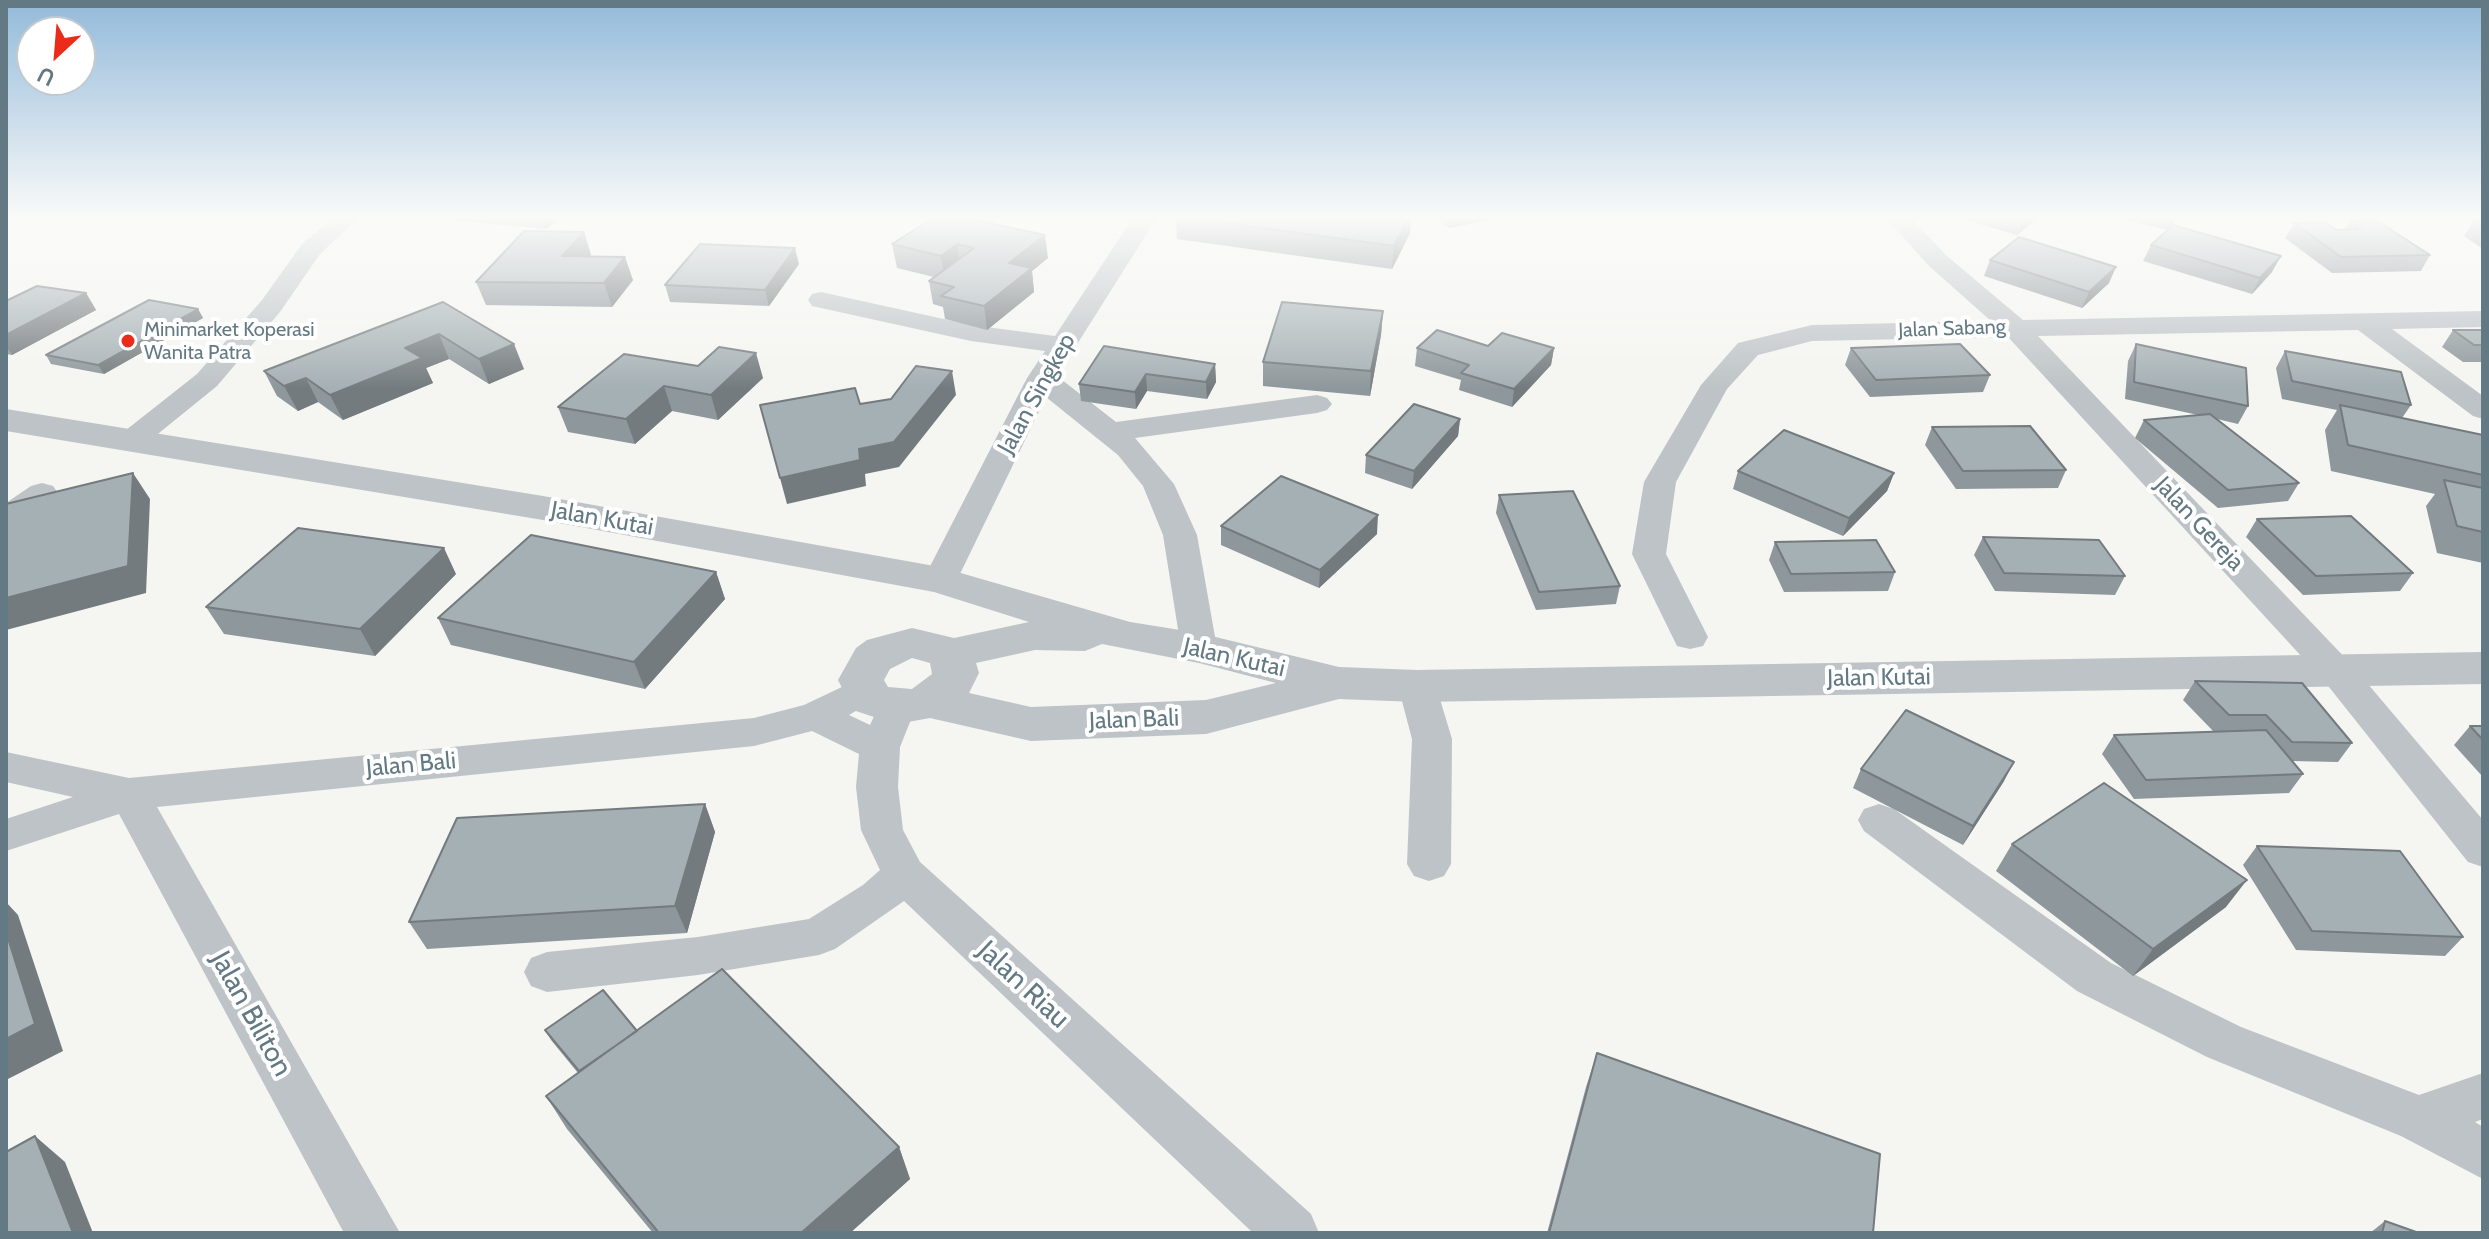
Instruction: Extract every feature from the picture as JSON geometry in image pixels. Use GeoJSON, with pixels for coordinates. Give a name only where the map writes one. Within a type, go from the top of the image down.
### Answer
{"type":"FeatureCollection","features":[{"type":"Feature","properties":{"kind":"street"},"geometry":{"type":"LineString","coordinates":[[132,440],[207,380],[271,306],[294,274]]}},
{"type":"Feature","properties":{"kind":"street","name":"Jalan Singkep"},"geometry":{"type":"LineString","coordinates":[[940,580],[1041,378],[1109,274]]}},
{"type":"Feature","properties":{"kind":"street","name":"Jalan Gereja"},"geometry":{"type":"LineString","coordinates":[[1953,274],[2014,327],[2338,673],[2483,850]]}},
{"type":"Feature","properties":{"kind":"street"},"geometry":{"type":"LineString","coordinates":[[821,300],[971,333],[1063,345]]}},
{"type":"Feature","properties":{"kind":"street","name":"Jalan Sabang"},"geometry":{"type":"LineString","coordinates":[[1690,637],[1649,554],[1660,482],[1715,385],[1748,349],[1812,333],[2483,319]]}},
{"type":"Feature","properties":{"kind":"street"},"geometry":{"type":"LineString","coordinates":[[2364,321],[2483,410]]}},
{"type":"Feature","properties":{"kind":"street"},"geometry":{"type":"LineString","coordinates":[[1041,378],[1112,432],[1158,484],[1180,535],[1199,648]]}},
{"type":"Feature","properties":{"kind":"street"},"geometry":{"type":"LineString","coordinates":[[1112,432],[1317,404]]}},
{"type":"Feature","properties":{"kind":"street","name":"Jalan Kutai"},"geometry":{"type":"LineString","coordinates":[[6,420],[940,580],[1128,637],[1199,648],[1339,683],[1417,686],[2338,673],[2483,668]]}},
{"type":"Feature","properties":{"kind":"street"},"geometry":{"type":"LineString","coordinates":[[6,518],[42,493]]}},
{"type":"Feature","properties":{"kind":"street"},"geometry":{"type":"LineString","coordinates":[[897,646],[940,580]]}},
{"type":"Feature","properties":{"kind":"street"},"geometry":{"type":"LineString","coordinates":[[892,711],[861,680],[872,659],[897,646],[927,644],[950,654],[1035,635],[1128,637]]}},
{"type":"Feature","properties":{"kind":"street"},"geometry":{"type":"LineString","coordinates":[[816,716],[892,711],[942,694],[956,673],[950,654]]}},
{"type":"Feature","properties":{"kind":"street","name":"Jalan Bali"},"geometry":{"type":"LineString","coordinates":[[6,767],[129,794],[754,732],[816,716],[892,711],[1031,724],[1206,717],[1339,683]]}},
{"type":"Feature","properties":{"kind":"street"},"geometry":{"type":"LineString","coordinates":[[1417,686],[1432,739],[1429,864]]}},
{"type":"Feature","properties":{"kind":"street","name":"Jalan Riau"},"geometry":{"type":"LineString","coordinates":[[892,711],[877,787],[882,830],[904,874],[1292,1233]]}},
{"type":"Feature","properties":{"kind":"street"},"geometry":{"type":"LineString","coordinates":[[6,835],[129,794]]}},
{"type":"Feature","properties":{"kind":"street","name":"Jalan Biliton"},"geometry":{"type":"LineString","coordinates":[[129,794],[373,1233]]}},
{"type":"Feature","properties":{"kind":"street"},"geometry":{"type":"LineString","coordinates":[[1879,820],[2094,977],[2224,1042],[2419,1119],[2483,1154]]}},
{"type":"Feature","properties":{"kind":"street"},"geometry":{"type":"LineString","coordinates":[[547,972],[819,936],[879,898],[904,874]]}},
{"type":"Feature","properties":{"kind":"street"},"geometry":{"type":"LineString","coordinates":[[713,993],[760,946]]}},
{"type":"Feature","properties":{"kind":"street"},"geometry":{"type":"LineString","coordinates":[[2419,1119],[2483,1096]]}},
{"type":"Feature","properties":{"kind":"building"},"geometry":{"type":"Polygon","coordinates":[[[484,274],[611,274],[604,283],[476,282],[484,274]]]}},
{"type":"Feature","properties":{"kind":"building"},"geometry":{"type":"Polygon","coordinates":[[[675,274],[777,274],[765,290],[665,285],[675,274]]]}},
{"type":"Feature","properties":{"kind":"building"},"geometry":{"type":"Polygon","coordinates":[[[939,274],[1025,274],[984,306],[941,296],[954,287],[929,281],[939,274]]]}},
{"type":"Feature","properties":{"kind":"building"},"geometry":{"type":"Polygon","coordinates":[[[2033,274],[2109,274],[2089,292],[2033,274]]]}},
{"type":"Feature","properties":{"kind":"building"},"geometry":{"type":"Polygon","coordinates":[[[37,286],[86,293],[6,335],[6,301],[37,286]]]}},
{"type":"Feature","properties":{"kind":"building","name":"Minimarket Koperasi Wanita Patra"},"geometry":{"type":"Polygon","coordinates":[[[149,300],[198,309],[98,365],[46,355],[149,300]]]}},
{"type":"Feature","properties":{"kind":"building"},"geometry":{"type":"Polygon","coordinates":[[[443,302],[514,344],[479,359],[439,334],[405,348],[422,358],[330,395],[306,378],[284,386],[264,371],[443,302]]]}},
{"type":"Feature","properties":{"kind":"building"},"geometry":{"type":"Polygon","coordinates":[[[1282,302],[1383,311],[1371,371],[1263,362],[1282,302]]]}},
{"type":"Feature","properties":{"kind":"building"},"geometry":{"type":"Polygon","coordinates":[[[1437,330],[1488,346],[1502,333],[1554,348],[1514,389],[1461,373],[1469,365],[1417,348],[1437,330]]]}},
{"type":"Feature","properties":{"kind":"building"},"geometry":{"type":"Polygon","coordinates":[[[2453,330],[2483,330],[2483,345],[2474,345],[2453,330]]]}},
{"type":"Feature","properties":{"kind":"building"},"geometry":{"type":"Polygon","coordinates":[[[1960,344],[1990,375],[1876,380],[1851,348],[1960,344]]]}},
{"type":"Feature","properties":{"kind":"building"},"geometry":{"type":"Polygon","coordinates":[[[2136,344],[2246,368],[2248,406],[2134,382],[2136,344]]]}},
{"type":"Feature","properties":{"kind":"building"},"geometry":{"type":"Polygon","coordinates":[[[1104,346],[1215,364],[1206,382],[1146,374],[1135,392],[1079,384],[1104,346]]]}},
{"type":"Feature","properties":{"kind":"building"},"geometry":{"type":"Polygon","coordinates":[[[719,347],[756,353],[711,395],[664,386],[626,419],[558,407],[624,354],[698,366],[719,347]]]}},
{"type":"Feature","properties":{"kind":"building"},"geometry":{"type":"Polygon","coordinates":[[[2285,351],[2401,372],[2411,405],[2292,381],[2285,351]]]}},
{"type":"Feature","properties":{"kind":"building"},"geometry":{"type":"Polygon","coordinates":[[[916,366],[952,371],[894,442],[859,449],[860,460],[780,478],[760,405],[855,388],[860,404],[891,399],[916,366]]]}},
{"type":"Feature","properties":{"kind":"building"},"geometry":{"type":"Polygon","coordinates":[[[1414,404],[1460,419],[1414,471],[1366,455],[1414,404]]]}},
{"type":"Feature","properties":{"kind":"building"},"geometry":{"type":"Polygon","coordinates":[[[2340,405],[2483,435],[2483,475],[2348,445],[2340,405]]]}},
{"type":"Feature","properties":{"kind":"building"},"geometry":{"type":"Polygon","coordinates":[[[2210,414],[2299,483],[2228,490],[2144,420],[2210,414]]]}},
{"type":"Feature","properties":{"kind":"building"},"geometry":{"type":"Polygon","coordinates":[[[2030,426],[2066,470],[1963,471],[1932,427],[2030,426]]]}},
{"type":"Feature","properties":{"kind":"building"},"geometry":{"type":"Polygon","coordinates":[[[1784,430],[1894,473],[1849,518],[1738,471],[1784,430]]]}},
{"type":"Feature","properties":{"kind":"building"},"geometry":{"type":"Polygon","coordinates":[[[133,473],[128,566],[6,598],[6,504],[133,473]]]}},
{"type":"Feature","properties":{"kind":"building"},"geometry":{"type":"Polygon","coordinates":[[[1281,476],[1378,515],[1320,570],[1221,526],[1281,476]]]}},
{"type":"Feature","properties":{"kind":"building"},"geometry":{"type":"Polygon","coordinates":[[[2444,480],[2483,488],[2483,532],[2457,526],[2444,480]]]}},
{"type":"Feature","properties":{"kind":"building"},"geometry":{"type":"Polygon","coordinates":[[[1573,491],[1620,586],[1539,592],[1499,495],[1573,491]]]}},
{"type":"Feature","properties":{"kind":"building"},"geometry":{"type":"Polygon","coordinates":[[[2351,516],[2413,573],[2316,576],[2257,519],[2351,516]]]}},
{"type":"Feature","properties":{"kind":"building"},"geometry":{"type":"Polygon","coordinates":[[[298,528],[444,548],[360,629],[206,607],[298,528]]]}},
{"type":"Feature","properties":{"kind":"building"},"geometry":{"type":"Polygon","coordinates":[[[531,535],[716,572],[634,662],[438,618],[531,535]]]}},
{"type":"Feature","properties":{"kind":"building"},"geometry":{"type":"Polygon","coordinates":[[[1983,537],[2099,540],[2125,576],[2004,573],[1983,537]]]}},
{"type":"Feature","properties":{"kind":"building"},"geometry":{"type":"Polygon","coordinates":[[[1876,540],[1895,572],[1791,574],[1775,542],[1876,540]]]}},
{"type":"Feature","properties":{"kind":"building"},"geometry":{"type":"Polygon","coordinates":[[[2195,681],[2302,683],[2352,743],[2292,742],[2266,715],[2229,715],[2195,681]]]}},
{"type":"Feature","properties":{"kind":"building"},"geometry":{"type":"Polygon","coordinates":[[[1906,710],[2014,762],[1973,826],[1861,769],[1906,710]]]}},
{"type":"Feature","properties":{"kind":"building"},"geometry":{"type":"Polygon","coordinates":[[[2470,726],[2483,726],[2483,740],[2470,726]]]}},
{"type":"Feature","properties":{"kind":"building"},"geometry":{"type":"Polygon","coordinates":[[[2266,730],[2303,774],[2146,780],[2114,735],[2266,730]]]}},
{"type":"Feature","properties":{"kind":"building"},"geometry":{"type":"Polygon","coordinates":[[[2104,783],[2247,880],[2153,949],[2012,844],[2104,783]]]}},
{"type":"Feature","properties":{"kind":"building"},"geometry":{"type":"Polygon","coordinates":[[[705,804],[675,906],[409,922],[457,818],[705,804]]]}},
{"type":"Feature","properties":{"kind":"building"},"geometry":{"type":"Polygon","coordinates":[[[2257,846],[2400,851],[2463,937],[2312,931],[2257,846]]]}},
{"type":"Feature","properties":{"kind":"building"},"geometry":{"type":"Polygon","coordinates":[[[6,932],[35,1024],[6,1039],[6,932]]]}},
{"type":"Feature","properties":{"kind":"building"},"geometry":{"type":"Polygon","coordinates":[[[722,969],[899,1147],[801,1233],[659,1233],[546,1096],[722,969]]]}},
{"type":"Feature","properties":{"kind":"building"},"geometry":{"type":"Polygon","coordinates":[[[603,990],[637,1031],[579,1071],[545,1030],[603,990]]]}},
{"type":"Feature","properties":{"kind":"building"},"geometry":{"type":"Polygon","coordinates":[[[1597,1053],[1880,1154],[1873,1233],[1549,1233],[1597,1053]]]}},
{"type":"Feature","properties":{"kind":"building"},"geometry":{"type":"Polygon","coordinates":[[[35,1136],[73,1233],[6,1233],[6,1152],[35,1136]]]}},
{"type":"Feature","properties":{"kind":"building"},"geometry":{"type":"Polygon","coordinates":[[[2385,1221],[2419,1233],[2382,1233],[2385,1221]]]}},
{"type":"Feature","properties":{"kind":"place","name":"Minimarket Koperasi Wanita Patra"},"geometry":{"type":"Point","coordinates":[128,341]}}]}
